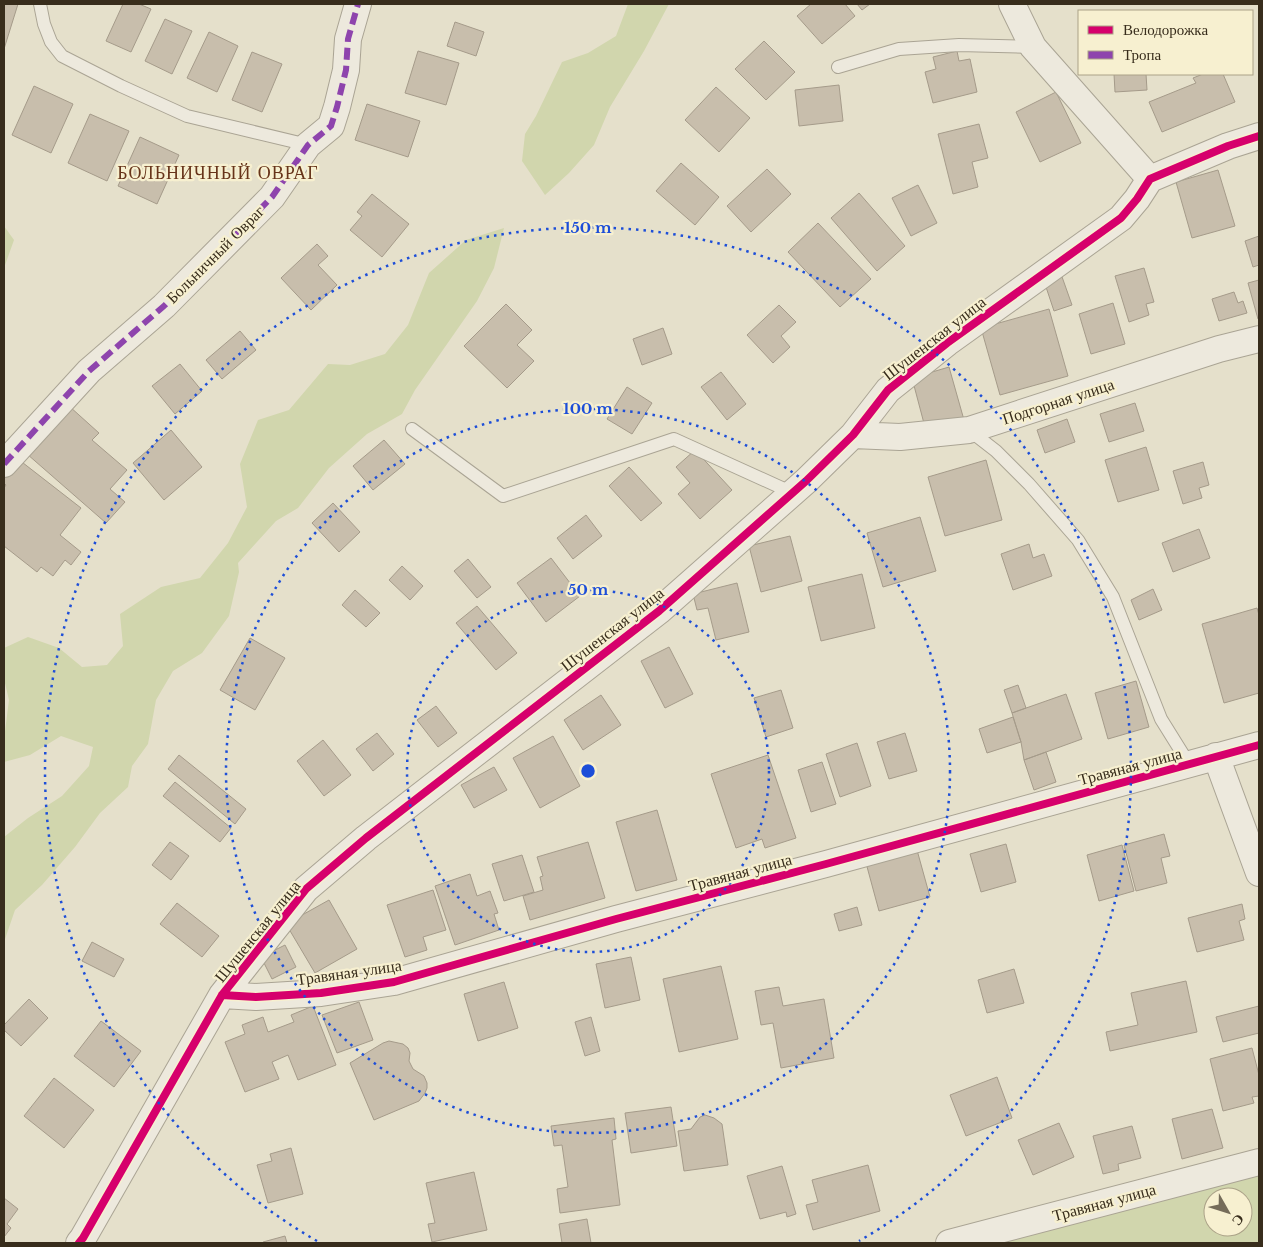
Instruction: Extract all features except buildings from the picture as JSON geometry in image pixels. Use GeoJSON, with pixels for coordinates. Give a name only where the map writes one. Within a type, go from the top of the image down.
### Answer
{"type":"FeatureCollection","features":[{"type":"Feature","properties":{"kind":"street","name":"Больничный Овраг"},"geometry":{"type":"LineString","coordinates":[[4,464],[89,371],[164,306],[272,197],[308,145],[331,126],[346,70],[348,39],[358,4]]}},
{"type":"Feature","properties":{"kind":"street"},"geometry":{"type":"LineString","coordinates":[[1012,4],[1033,47],[1150,179],[1228,146],[1259,136]]}},
{"type":"Feature","properties":{"kind":"street","name":"Шушенская улица"},"geometry":{"type":"LineString","coordinates":[[79,1243],[222,995],[306,889],[366,838],[659,611],[793,493],[852,435],[888,390],[947,343],[1121,218],[1137,199],[1150,179]]}},
{"type":"Feature","properties":{"kind":"street","name":"Подгорная улица"},"geometry":{"type":"LineString","coordinates":[[852,435],[900,437],[969,430],[1219,348],[1259,339]]}},
{"type":"Feature","properties":{"kind":"street","name":"Травяная улица"},"geometry":{"type":"LineString","coordinates":[[222,995],[256,997],[321,993],[394,982],[616,919],[826,864],[1259,745]]}},
{"type":"Feature","properties":{"kind":"street"},"geometry":{"type":"LineString","coordinates":[[1216,756],[1259,873]]}},
{"type":"Feature","properties":{"kind":"street","name":"Травяная улица"},"geometry":{"type":"LineString","coordinates":[[949,1243],[1259,1162]]}},
{"type":"Feature","properties":{"kind":"lane"},"geometry":{"type":"LineString","coordinates":[[40,4],[50,42],[62,56],[120,86],[187,116],[308,145]]}},
{"type":"Feature","properties":{"kind":"lane"},"geometry":{"type":"LineString","coordinates":[[838,67],[898,49],[959,45],[1033,47]]}},
{"type":"Feature","properties":{"kind":"lane"},"geometry":{"type":"LineString","coordinates":[[412,429],[503,496],[674,439],[793,493]]}},
{"type":"Feature","properties":{"kind":"lane"},"geometry":{"type":"LineString","coordinates":[[969,430],[996,452],[1029,484],[1078,540],[1113,597],[1161,719],[1188,764]]}},
{"type":"Feature","properties":{"kind":"green space"},"geometry":{"type":"Polygon","coordinates":[[[628,4],[669,4],[644,51],[610,107],[594,145],[569,173],[545,195],[522,161],[525,134],[536,116],[562,62],[588,53],[616,36],[628,4]]]}},
{"type":"Feature","properties":{"kind":"green space"},"geometry":{"type":"Polygon","coordinates":[[[4,226],[14,240],[4,268],[4,226]]]}},
{"type":"Feature","properties":{"kind":"green space"},"geometry":{"type":"Polygon","coordinates":[[[504,228],[494,268],[477,301],[415,390],[402,414],[367,434],[329,468],[298,508],[276,521],[238,563],[239,572],[229,616],[202,653],[173,671],[156,700],[148,744],[132,766],[128,787],[100,813],[75,847],[42,885],[15,910],[4,942],[4,837],[28,818],[62,796],[89,766],[93,747],[61,736],[30,755],[4,762],[4,739],[9,700],[4,679],[4,648],[28,637],[59,648],[82,667],[107,665],[123,646],[120,614],[161,587],[200,578],[228,543],[247,507],[240,464],[258,420],[289,410],[328,364],[350,365],[385,354],[408,325],[429,273],[466,240],[504,228]]]}},
{"type":"Feature","properties":{"kind":"green space"},"geometry":{"type":"Polygon","coordinates":[[[1259,1170],[1259,1243],[987,1243],[1259,1170]]]}},
{"type":"Feature","properties":{"kind":"marked path"},"geometry":{"type":"LineString","coordinates":[[4,464],[89,371],[164,306],[272,197],[308,145],[331,126],[346,70],[348,39],[358,4]]}},
{"type":"Feature","properties":{"kind":"cycle path"},"geometry":{"type":"LineString","coordinates":[[79,1243],[222,995],[306,889],[366,838],[659,611],[806,481],[853,435],[888,390],[947,343],[1121,218],[1137,199],[1150,179],[1228,146],[1259,136]]}},
{"type":"Feature","properties":{"kind":"cycle path"},"geometry":{"type":"LineString","coordinates":[[222,995],[256,997],[321,993],[394,982],[616,919],[826,864],[1259,745]]}},
{"type":"Feature","properties":{"kind":"district","name":"БОЛЬНИЧНЫЙ ОВРАГ"},"geometry":{"type":"Point","coordinates":[218,173]}}]}
